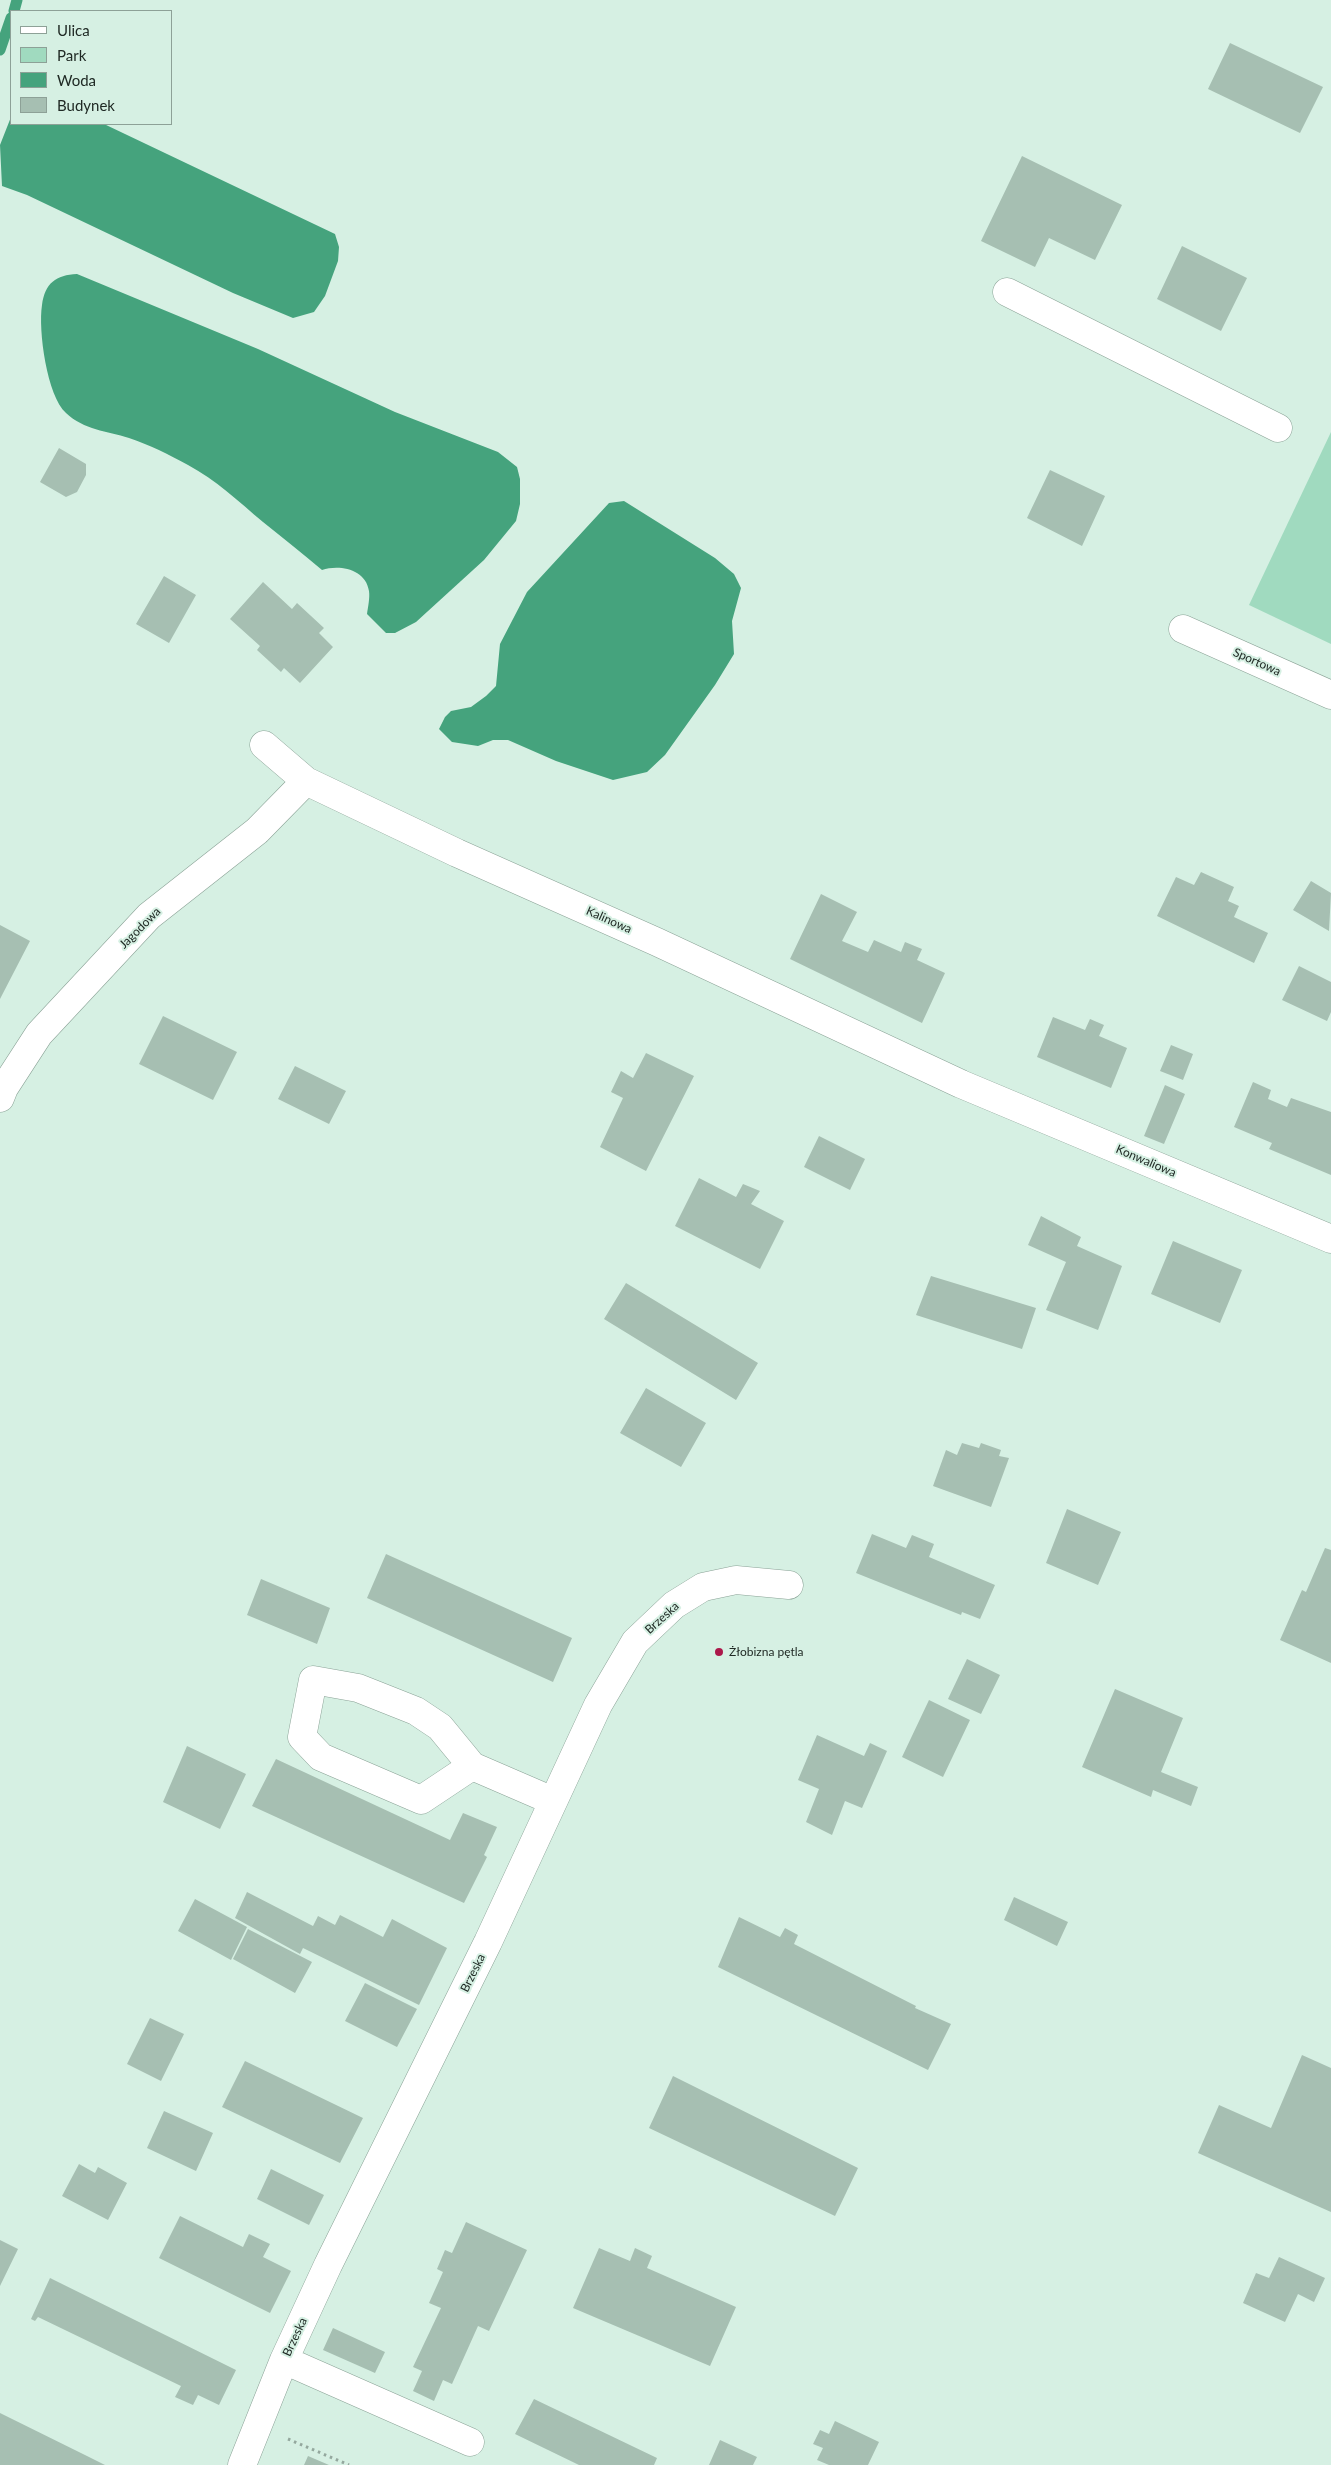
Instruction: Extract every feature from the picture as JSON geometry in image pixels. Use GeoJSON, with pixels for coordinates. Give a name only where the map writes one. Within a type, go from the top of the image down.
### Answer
{"type":"FeatureCollection","features":[{"type":"Feature","properties":{"kind":"street"},"geometry":{"type":"LineString","coordinates":[[1007,292],[1278,428]]}},
{"type":"Feature","properties":{"kind":"street","name":"Sportowa"},"geometry":{"type":"LineString","coordinates":[[1183,629],[1331,695]]}},
{"type":"Feature","properties":{"kind":"street","name":"Kalinowa"},"geometry":{"type":"LineString","coordinates":[[264,745],[306,781],[961,1084]]}},
{"type":"Feature","properties":{"kind":"street","name":"Jagodowa"},"geometry":{"type":"LineString","coordinates":[[0,1098],[4,1088],[39,1034],[149,916],[257,830],[306,781]]}},
{"type":"Feature","properties":{"kind":"street","name":"Konwaliowa"},"geometry":{"type":"LineString","coordinates":[[961,1084],[1331,1239]]}},
{"type":"Feature","properties":{"kind":"street","name":"Brzeska"},"geometry":{"type":"LineString","coordinates":[[242,2465],[284,2360],[328,2265],[480,1960],[598,1705],[636,1642],[674,1605],[703,1587],[736,1580],[789,1585]]}},
{"type":"Feature","properties":{"kind":"street"},"geometry":{"type":"LineString","coordinates":[[472,1766],[421,1800],[321,1757],[302,1737],[313,1680],[358,1688],[416,1711],[440,1727],[472,1766],[553,1800]]}},
{"type":"Feature","properties":{"kind":"street"},"geometry":{"type":"LineString","coordinates":[[284,2360],[470,2442]]}},
{"type":"Feature","properties":{"kind":"path"},"geometry":{"type":"LineString","coordinates":[[258,2426],[350,2465]]}},
{"type":"Feature","properties":{"kind":"green space"},"geometry":{"type":"Polygon","coordinates":[[[1331,432],[1331,644],[1249,605],[1331,432]]]}},
{"type":"Feature","properties":{"kind":"water"},"geometry":{"type":"Polygon","coordinates":[[[10,120],[10,125],[106,125],[335,234],[339,247],[338,261],[325,296],[314,312],[293,318],[233,293],[27,195],[2,186],[0,145],[10,120]]]}},
{"type":"Feature","properties":{"kind":"water"},"geometry":{"type":"Polygon","coordinates":[[[77,274],[258,349],[395,412],[498,452],[517,467],[520,479],[520,504],[516,521],[484,560],[416,622],[395,633],[386,633],[367,614],[369,591],[363,578],[357,573],[344,568],[322,570],[208,477],[166,453],[129,438],[88,427],[73,419],[59,405],[45,362],[41,330],[42,305],[46,291],[57,278],[77,274]]]}},
{"type":"Feature","properties":{"kind":"water"},"geometry":{"type":"Polygon","coordinates":[[[624,501],[715,558],[734,574],[741,588],[732,621],[734,654],[715,685],[665,755],[647,772],[613,780],[556,761],[508,740],[493,740],[478,746],[452,742],[439,729],[445,717],[451,711],[471,707],[496,686],[500,644],[527,592],[609,503],[624,501]]]}},
{"type":"Feature","properties":{"kind":"building"},"geometry":{"type":"Polygon","coordinates":[[[1230,43],[1323,87],[1300,133],[1208,89],[1230,43]]]}},
{"type":"Feature","properties":{"kind":"building"},"geometry":{"type":"Polygon","coordinates":[[[1022,156],[1122,205],[1095,260],[1049,238],[1035,267],[981,241],[1022,156]]]}},
{"type":"Feature","properties":{"kind":"building"},"geometry":{"type":"Polygon","coordinates":[[[1182,246],[1247,278],[1221,331],[1157,299],[1182,246]]]}},
{"type":"Feature","properties":{"kind":"building"},"geometry":{"type":"Polygon","coordinates":[[[59,448],[86,464],[86,475],[77,492],[66,497],[40,482],[59,448]]]}},
{"type":"Feature","properties":{"kind":"building"},"geometry":{"type":"Polygon","coordinates":[[[1050,470],[1105,496],[1082,546],[1027,518],[1050,470]]]}},
{"type":"Feature","properties":{"kind":"building"},"geometry":{"type":"Polygon","coordinates":[[[164,576],[196,595],[169,643],[136,624],[164,576]]]}},
{"type":"Feature","properties":{"kind":"building"},"geometry":{"type":"Polygon","coordinates":[[[263,582],[292,609],[297,603],[324,628],[319,633],[333,647],[300,683],[284,668],[281,672],[257,650],[260,646],[230,619],[263,582]]]}},
{"type":"Feature","properties":{"kind":"building"},"geometry":{"type":"Polygon","coordinates":[[[1201,872],[1234,887],[1228,901],[1239,906],[1234,917],[1268,933],[1254,963],[1157,916],[1176,877],[1194,885],[1201,872]]]}},
{"type":"Feature","properties":{"kind":"building"},"geometry":{"type":"Polygon","coordinates":[[[1311,881],[1331,893],[1329,931],[1293,910],[1311,881]]]}},
{"type":"Feature","properties":{"kind":"building"},"geometry":{"type":"Polygon","coordinates":[[[821,894],[857,912],[842,941],[868,952],[874,940],[901,952],[905,942],[922,949],[917,960],[945,973],[922,1023],[790,959],[821,894]]]}},
{"type":"Feature","properties":{"kind":"building"},"geometry":{"type":"Polygon","coordinates":[[[0,925],[30,941],[0,999],[0,925]]]}},
{"type":"Feature","properties":{"kind":"building"},"geometry":{"type":"Polygon","coordinates":[[[1299,966],[1331,982],[1331,1012],[1327,1021],[1282,1000],[1299,966]]]}},
{"type":"Feature","properties":{"kind":"building"},"geometry":{"type":"Polygon","coordinates":[[[163,1016],[237,1052],[213,1100],[139,1064],[163,1016]]]}},
{"type":"Feature","properties":{"kind":"building"},"geometry":{"type":"Polygon","coordinates":[[[1053,1017],[1085,1030],[1090,1019],[1104,1025],[1099,1036],[1127,1048],[1111,1088],[1037,1057],[1053,1017]]]}},
{"type":"Feature","properties":{"kind":"building"},"geometry":{"type":"Polygon","coordinates":[[[1171,1045],[1193,1054],[1183,1080],[1160,1071],[1171,1045]]]}},
{"type":"Feature","properties":{"kind":"building"},"geometry":{"type":"Polygon","coordinates":[[[646,1053],[694,1076],[646,1171],[600,1147],[623,1098],[611,1092],[621,1071],[633,1078],[646,1053]]]}},
{"type":"Feature","properties":{"kind":"building"},"geometry":{"type":"Polygon","coordinates":[[[295,1066],[346,1091],[329,1124],[278,1099],[295,1066]]]}},
{"type":"Feature","properties":{"kind":"building"},"geometry":{"type":"Polygon","coordinates":[[[1253,1082],[1271,1090],[1268,1099],[1287,1107],[1291,1098],[1331,1112],[1331,1175],[1269,1149],[1272,1143],[1234,1127],[1253,1082]]]}},
{"type":"Feature","properties":{"kind":"building"},"geometry":{"type":"Polygon","coordinates":[[[1165,1085],[1185,1094],[1164,1144],[1144,1136],[1165,1085]]]}},
{"type":"Feature","properties":{"kind":"building"},"geometry":{"type":"Polygon","coordinates":[[[819,1136],[865,1159],[850,1190],[804,1167],[819,1136]]]}},
{"type":"Feature","properties":{"kind":"building"},"geometry":{"type":"Polygon","coordinates":[[[699,1178],[736,1197],[743,1184],[760,1191],[751,1204],[784,1221],[760,1269],[675,1226],[699,1178]]]}},
{"type":"Feature","properties":{"kind":"building"},"geometry":{"type":"Polygon","coordinates":[[[1041,1216],[1081,1237],[1077,1246],[1122,1266],[1098,1330],[1046,1310],[1066,1262],[1028,1245],[1041,1216]]]}},
{"type":"Feature","properties":{"kind":"building"},"geometry":{"type":"Polygon","coordinates":[[[1173,1241],[1242,1270],[1220,1323],[1151,1294],[1173,1241]]]}},
{"type":"Feature","properties":{"kind":"building"},"geometry":{"type":"Polygon","coordinates":[[[931,1276],[1036,1308],[1022,1349],[916,1315],[931,1276]]]}},
{"type":"Feature","properties":{"kind":"building"},"geometry":{"type":"Polygon","coordinates":[[[626,1283],[758,1363],[736,1400],[604,1319],[626,1283]]]}},
{"type":"Feature","properties":{"kind":"building"},"geometry":{"type":"Polygon","coordinates":[[[646,1388],[706,1423],[681,1467],[620,1433],[646,1388]]]}},
{"type":"Feature","properties":{"kind":"building"},"geometry":{"type":"Polygon","coordinates":[[[962,1443],[979,1448],[981,1443],[1001,1450],[999,1456],[1009,1458],[991,1507],[933,1486],[946,1450],[957,1455],[962,1443]]]}},
{"type":"Feature","properties":{"kind":"building"},"geometry":{"type":"Polygon","coordinates":[[[1067,1509],[1121,1532],[1098,1585],[1046,1563],[1067,1509]]]}},
{"type":"Feature","properties":{"kind":"building"},"geometry":{"type":"Polygon","coordinates":[[[872,1534],[906,1548],[912,1535],[934,1544],[929,1557],[995,1585],[980,1619],[962,1612],[961,1615],[856,1573],[872,1534]]]}},
{"type":"Feature","properties":{"kind":"building"},"geometry":{"type":"Polygon","coordinates":[[[1325,1548],[1331,1550],[1331,1663],[1280,1640],[1302,1590],[1306,1592],[1325,1548]]]}},
{"type":"Feature","properties":{"kind":"building"},"geometry":{"type":"Polygon","coordinates":[[[386,1554],[572,1638],[553,1682],[367,1598],[386,1554]]]}},
{"type":"Feature","properties":{"kind":"building"},"geometry":{"type":"Polygon","coordinates":[[[261,1579],[330,1608],[317,1644],[247,1615],[261,1579]]]}},
{"type":"Feature","properties":{"kind":"building"},"geometry":{"type":"Polygon","coordinates":[[[967,1659],[1000,1675],[981,1714],[948,1699],[967,1659]]]}},
{"type":"Feature","properties":{"kind":"building"},"geometry":{"type":"Polygon","coordinates":[[[1115,1689],[1183,1718],[1161,1772],[1198,1787],[1191,1806],[1153,1790],[1151,1797],[1082,1767],[1115,1689]]]}},
{"type":"Feature","properties":{"kind":"building"},"geometry":{"type":"Polygon","coordinates":[[[929,1700],[970,1720],[943,1777],[902,1757],[929,1700]]]}},
{"type":"Feature","properties":{"kind":"building"},"geometry":{"type":"Polygon","coordinates":[[[817,1735],[864,1756],[870,1743],[887,1751],[862,1808],[845,1801],[832,1835],[806,1822],[819,1789],[798,1780],[817,1735]]]}},
{"type":"Feature","properties":{"kind":"building"},"geometry":{"type":"Polygon","coordinates":[[[187,1746],[246,1774],[220,1829],[163,1802],[187,1746]]]}},
{"type":"Feature","properties":{"kind":"building"},"geometry":{"type":"Polygon","coordinates":[[[276,1759],[450,1840],[463,1813],[497,1827],[484,1855],[487,1857],[464,1903],[252,1806],[276,1759]]]}},
{"type":"Feature","properties":{"kind":"building"},"geometry":{"type":"Polygon","coordinates":[[[247,1892],[313,1926],[318,1916],[335,1925],[340,1915],[383,1937],[392,1919],[447,1948],[419,2005],[303,1948],[300,1954],[235,1918],[247,1892]]]}},
{"type":"Feature","properties":{"kind":"building"},"geometry":{"type":"Polygon","coordinates":[[[1014,1897],[1068,1922],[1057,1946],[1004,1920],[1014,1897]]]}},
{"type":"Feature","properties":{"kind":"building"},"geometry":{"type":"Polygon","coordinates":[[[195,1899],[247,1927],[231,1960],[178,1931],[195,1899]]]}},
{"type":"Feature","properties":{"kind":"building"},"geometry":{"type":"Polygon","coordinates":[[[739,1917],[780,1937],[785,1928],[798,1935],[794,1944],[916,2006],[915,2008],[951,2024],[928,2070],[718,1967],[739,1917]]]}},
{"type":"Feature","properties":{"kind":"building"},"geometry":{"type":"Polygon","coordinates":[[[248,1929],[312,1962],[295,1993],[233,1959],[248,1929]]]}},
{"type":"Feature","properties":{"kind":"building"},"geometry":{"type":"Polygon","coordinates":[[[365,1983],[417,2009],[397,2047],[345,2021],[365,1983]]]}},
{"type":"Feature","properties":{"kind":"building"},"geometry":{"type":"Polygon","coordinates":[[[150,2018],[184,2034],[161,2081],[127,2064],[150,2018]]]}},
{"type":"Feature","properties":{"kind":"building"},"geometry":{"type":"Polygon","coordinates":[[[1302,2055],[1331,2068],[1331,2212],[1198,2153],[1219,2105],[1271,2128],[1302,2055]]]}},
{"type":"Feature","properties":{"kind":"building"},"geometry":{"type":"Polygon","coordinates":[[[245,2061],[363,2118],[340,2163],[222,2107],[245,2061]]]}},
{"type":"Feature","properties":{"kind":"building"},"geometry":{"type":"Polygon","coordinates":[[[673,2076],[858,2168],[835,2216],[649,2128],[673,2076]]]}},
{"type":"Feature","properties":{"kind":"building"},"geometry":{"type":"Polygon","coordinates":[[[164,2111],[213,2133],[196,2171],[147,2148],[164,2111]]]}},
{"type":"Feature","properties":{"kind":"building"},"geometry":{"type":"Polygon","coordinates":[[[79,2164],[95,2173],[98,2167],[127,2183],[108,2220],[62,2196],[79,2164]]]}},
{"type":"Feature","properties":{"kind":"building"},"geometry":{"type":"Polygon","coordinates":[[[271,2169],[324,2195],[309,2225],[257,2199],[271,2169]]]}},
{"type":"Feature","properties":{"kind":"building"},"geometry":{"type":"Polygon","coordinates":[[[180,2216],[243,2247],[249,2234],[270,2244],[263,2257],[291,2271],[270,2313],[159,2258],[180,2216]]]}},
{"type":"Feature","properties":{"kind":"building"},"geometry":{"type":"Polygon","coordinates":[[[466,2222],[527,2250],[489,2331],[478,2326],[452,2384],[443,2380],[434,2401],[413,2391],[422,2371],[413,2367],[441,2308],[429,2303],[443,2272],[437,2269],[445,2250],[452,2253],[466,2222]]]}},
{"type":"Feature","properties":{"kind":"building"},"geometry":{"type":"Polygon","coordinates":[[[0,2240],[18,2249],[0,2286],[0,2240]]]}},
{"type":"Feature","properties":{"kind":"building"},"geometry":{"type":"Polygon","coordinates":[[[599,2248],[630,2261],[635,2248],[652,2256],[647,2268],[736,2307],[710,2366],[573,2308],[599,2248]]]}},
{"type":"Feature","properties":{"kind":"building"},"geometry":{"type":"Polygon","coordinates":[[[1279,2257],[1325,2278],[1314,2302],[1298,2294],[1285,2322],[1243,2303],[1256,2273],[1269,2278],[1279,2257]]]}},
{"type":"Feature","properties":{"kind":"building"},"geometry":{"type":"Polygon","coordinates":[[[50,2278],[236,2370],[219,2405],[198,2395],[193,2405],[175,2397],[181,2386],[38,2317],[35,2321],[31,2319],[50,2278]]]}},
{"type":"Feature","properties":{"kind":"building"},"geometry":{"type":"Polygon","coordinates":[[[333,2328],[385,2352],[375,2373],[323,2350],[333,2328]]]}},
{"type":"Feature","properties":{"kind":"building"},"geometry":{"type":"Polygon","coordinates":[[[534,2399],[657,2458],[654,2465],[579,2465],[515,2434],[534,2399]]]}},
{"type":"Feature","properties":{"kind":"building"},"geometry":{"type":"Polygon","coordinates":[[[0,2413],[87,2456],[105,2465],[0,2465],[0,2413]]]}},
{"type":"Feature","properties":{"kind":"building"},"geometry":{"type":"Polygon","coordinates":[[[835,2421],[879,2442],[868,2465],[829,2465],[817,2460],[823,2448],[813,2444],[820,2430],[829,2434],[835,2421]]]}},
{"type":"Feature","properties":{"kind":"building"},"geometry":{"type":"Polygon","coordinates":[[[720,2440],[757,2457],[753,2465],[709,2465],[720,2440]]]}},
{"type":"Feature","properties":{"kind":"building"},"geometry":{"type":"Polygon","coordinates":[[[308,2456],[329,2465],[304,2465],[308,2456]]]}},
{"type":"Feature","properties":{"kind":"waterway"},"geometry":{"type":"LineString","coordinates":[[14,10],[17,0]]}},
{"type":"Feature","properties":{"kind":"waterway"},"geometry":{"type":"LineString","coordinates":[[0,50],[10,21]]}},
{"type":"Feature","properties":{"kind":"place","name":"Żłobizna pętla"},"geometry":{"type":"Point","coordinates":[719,1652]}}]}
